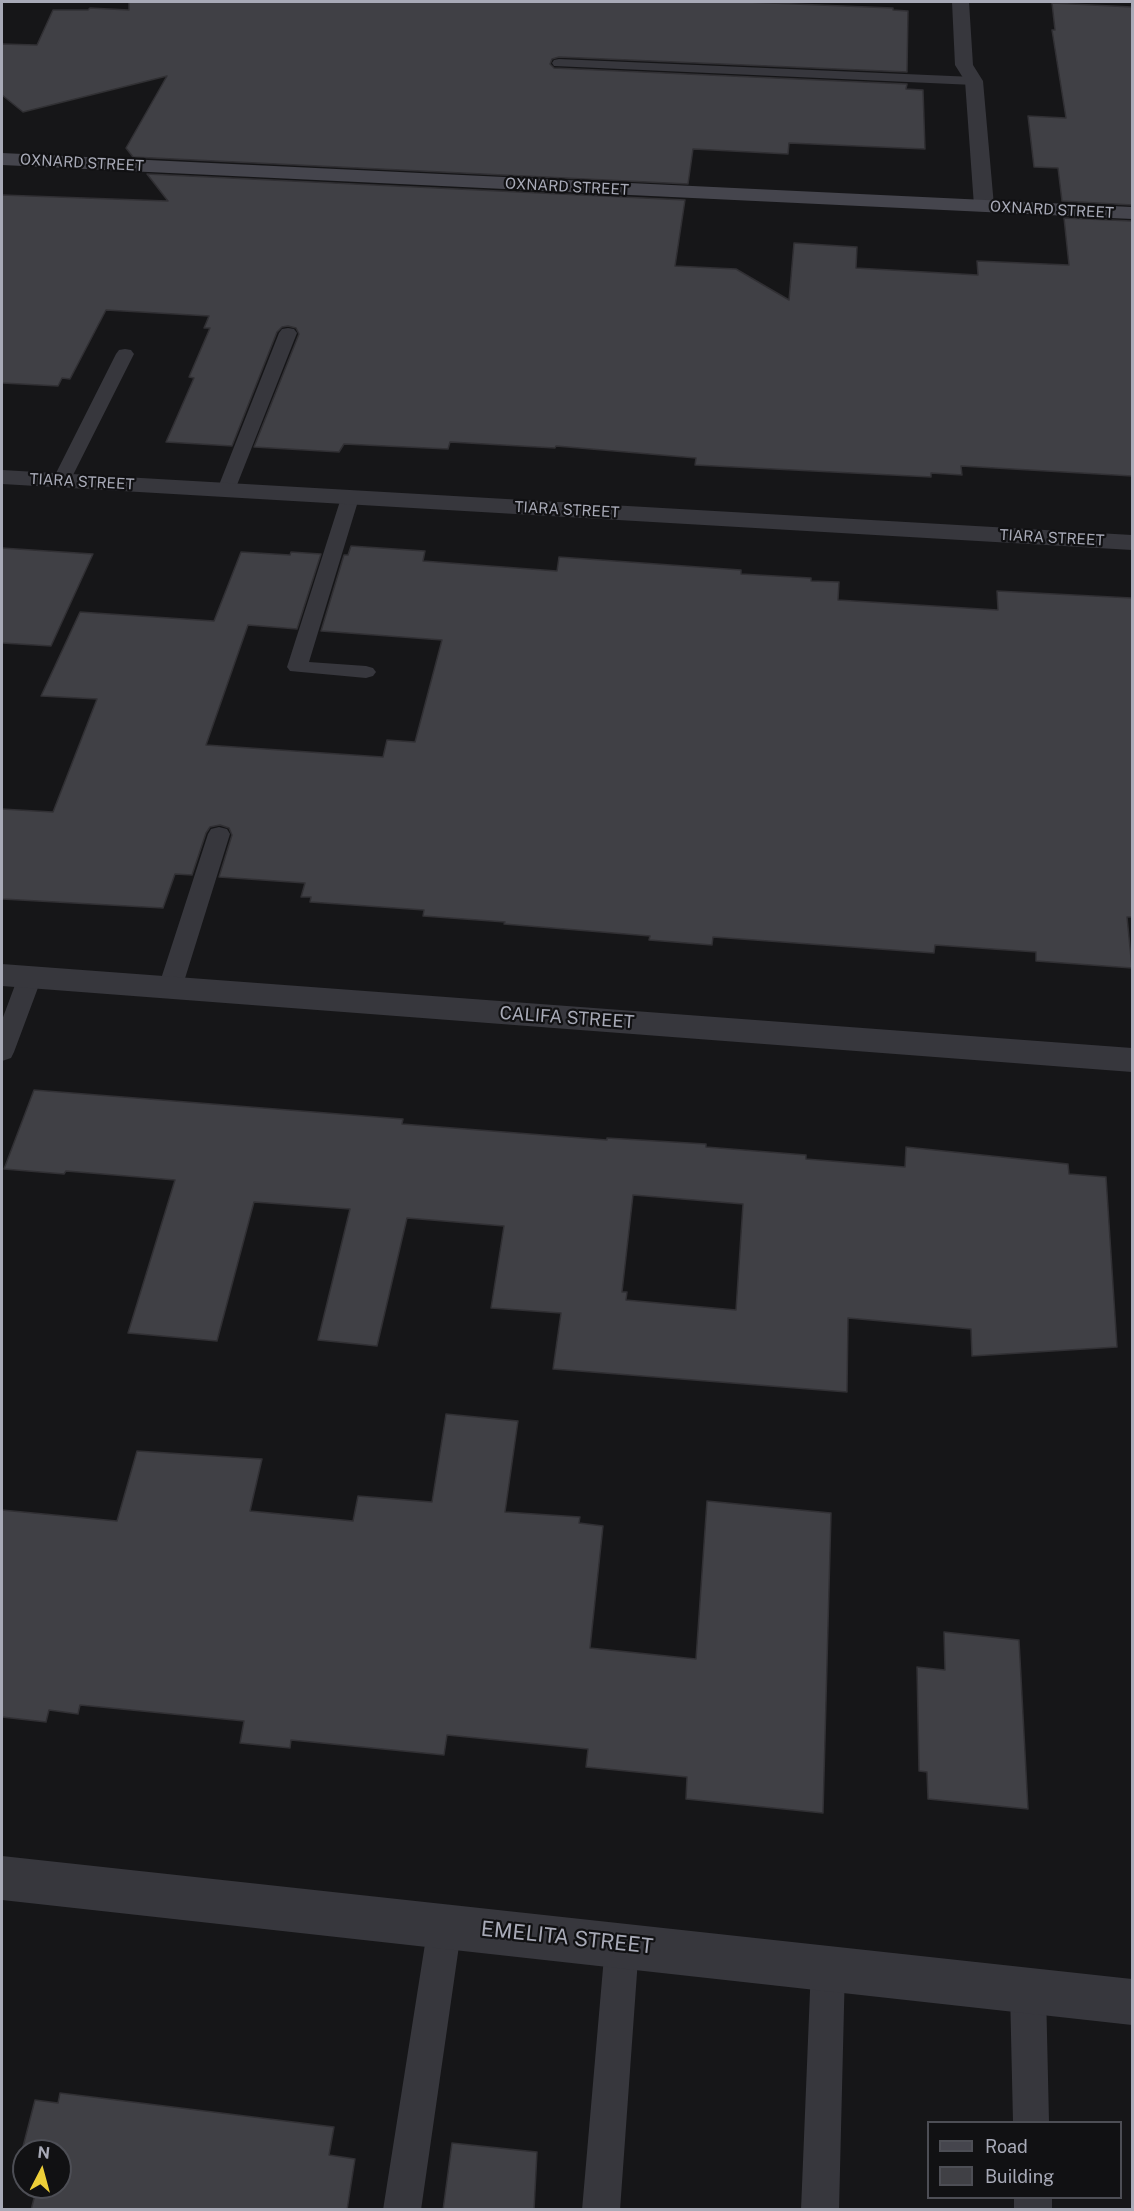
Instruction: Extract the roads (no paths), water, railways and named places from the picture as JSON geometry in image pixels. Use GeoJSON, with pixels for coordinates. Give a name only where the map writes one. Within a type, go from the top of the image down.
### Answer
{"type":"FeatureCollection","features":[{"type":"Feature","properties":{"kind":"main road","name":"OXNARD STREET"},"geometry":{"type":"LineString","coordinates":[[2,159],[1132,213]]}},
{"type":"Feature","properties":{"kind":"street"},"geometry":{"type":"LineString","coordinates":[[960,2],[964,65],[974,81],[984,206]]}},
{"type":"Feature","properties":{"kind":"street","name":"TIARA STREET"},"geometry":{"type":"LineString","coordinates":[[2,477],[1132,543]]}},
{"type":"Feature","properties":{"kind":"street","name":"CALIFA STREET"},"geometry":{"type":"LineString","coordinates":[[16,976],[1132,1060]]}},
{"type":"Feature","properties":{"kind":"street","name":"EMELITA STREET"},"geometry":{"type":"LineString","coordinates":[[2,1878],[1132,2002]]}},
{"type":"Feature","properties":{"kind":"lane"},"geometry":{"type":"LineString","coordinates":[[560,63],[974,81]]}},
{"type":"Feature","properties":{"kind":"lane"},"geometry":{"type":"LineString","coordinates":[[226,490],[288,333]]}},
{"type":"Feature","properties":{"kind":"lane"},"geometry":{"type":"LineString","coordinates":[[61,481],[125,354]]}},
{"type":"Feature","properties":{"kind":"lane"},"geometry":{"type":"LineString","coordinates":[[350,498],[297,667],[366,672]]}},
{"type":"Feature","properties":{"kind":"lane"},"geometry":{"type":"LineString","coordinates":[[170,988],[219,834]]}},
{"type":"Feature","properties":{"kind":"lane"},"geometry":{"type":"LineString","coordinates":[[2,1052],[16,976]]}},
{"type":"Feature","properties":{"kind":"lane"},"geometry":{"type":"LineString","coordinates":[[402,2210],[444,1925]]}},
{"type":"Feature","properties":{"kind":"lane"},"geometry":{"type":"LineString","coordinates":[[601,2210],[622,1945]]}},
{"type":"Feature","properties":{"kind":"lane"},"geometry":{"type":"LineString","coordinates":[[820,2210],[828,1967]]}},
{"type":"Feature","properties":{"kind":"lane"},"geometry":{"type":"LineString","coordinates":[[1028,1991],[1031,2121]]}}]}
